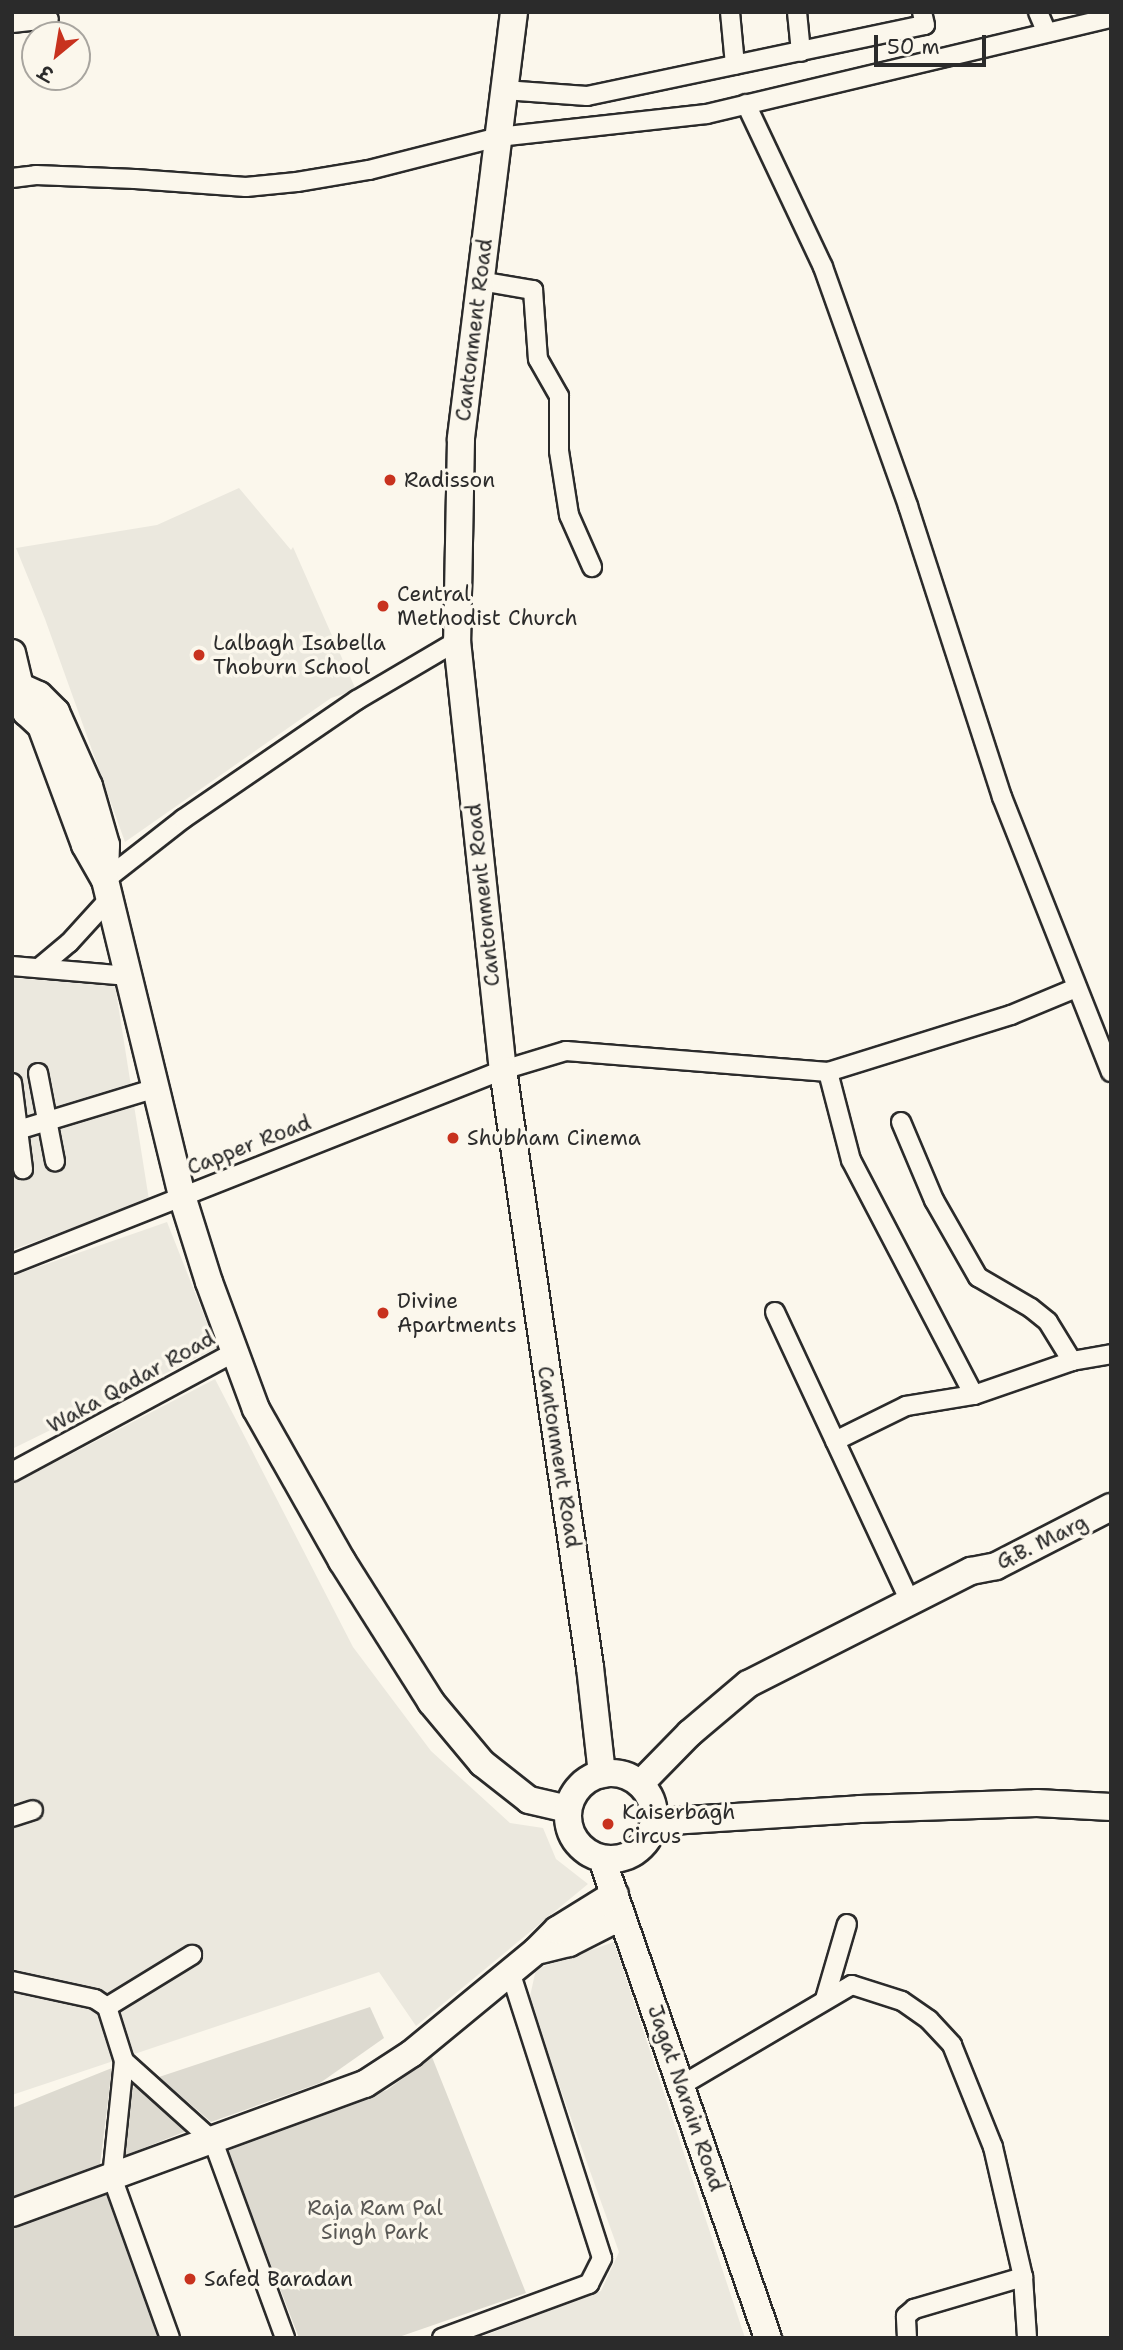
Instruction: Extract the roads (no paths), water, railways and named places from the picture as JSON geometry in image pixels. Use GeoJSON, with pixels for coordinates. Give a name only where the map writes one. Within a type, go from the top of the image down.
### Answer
{"type":"FeatureCollection","features":[{"type":"Feature","properties":{"kind":"street","name":"Cantonment Road"},"geometry":{"type":"LineString","coordinates":[[514,12],[461,439],[457,641],[503,1070],[590,1667],[603,1774]]}},
{"type":"Feature","properties":{"kind":"street"},"geometry":{"type":"LineString","coordinates":[[730,12],[734,65]]}},
{"type":"Feature","properties":{"kind":"street"},"geometry":{"type":"LineString","coordinates":[[797,12],[800,52]]}},
{"type":"Feature","properties":{"kind":"street"},"geometry":{"type":"LineString","coordinates":[[504,90],[587,96],[925,25],[922,12]]}},
{"type":"Feature","properties":{"kind":"street"},"geometry":{"type":"LineString","coordinates":[[1038,12],[1046,31]]}},
{"type":"Feature","properties":{"kind":"street"},"geometry":{"type":"LineString","coordinates":[[12,178],[43,175],[259,186],[369,170],[498,136],[707,114],[1103,16]]}},
{"type":"Feature","properties":{"kind":"street"},"geometry":{"type":"LineString","coordinates":[[12,23],[49,19]]}},
{"type":"Feature","properties":{"kind":"street"},"geometry":{"type":"LineString","coordinates":[[746,104],[823,267],[908,506],[1002,797],[1111,1072]]}},
{"type":"Feature","properties":{"kind":"street"},"geometry":{"type":"LineString","coordinates":[[480,281],[533,290],[538,359],[559,396],[559,451],[569,514],[592,567]]}},
{"type":"Feature","properties":{"kind":"street"},"geometry":{"type":"LineString","coordinates":[[39,968],[69,943],[107,890],[183,819],[357,700],[457,641]]}},
{"type":"Feature","properties":{"kind":"street"},"geometry":{"type":"LineString","coordinates":[[12,653],[18,698],[41,726],[85,845],[107,890],[182,1196],[209,1282],[262,1420],[342,1561],[431,1702],[482,1763],[529,1800],[568,1809]]}},
{"type":"Feature","properties":{"kind":"street"},"geometry":{"type":"LineString","coordinates":[[12,966],[129,976]]}},
{"type":"Feature","properties":{"kind":"street"},"geometry":{"type":"LineString","coordinates":[[974,1395],[851,1160],[828,1072],[1011,1015],[1076,988]]}},
{"type":"Feature","properties":{"kind":"street","name":"Capper Road"},"geometry":{"type":"LineString","coordinates":[[12,1264],[503,1070],[566,1051],[828,1072]]}},
{"type":"Feature","properties":{"kind":"street"},"geometry":{"type":"LineString","coordinates":[[38,1073],[55,1161]]}},
{"type":"Feature","properties":{"kind":"street"},"geometry":{"type":"LineString","coordinates":[[12,1083],[23,1169]]}},
{"type":"Feature","properties":{"kind":"street"},"geometry":{"type":"LineString","coordinates":[[18,1130],[156,1088]]}},
{"type":"Feature","properties":{"kind":"street"},"geometry":{"type":"LineString","coordinates":[[901,1122],[934,1200],[978,1277],[1031,1308],[1048,1322],[1072,1361]]}},
{"type":"Feature","properties":{"kind":"street"},"geometry":{"type":"LineString","coordinates":[[775,1312],[910,1601]]}},
{"type":"Feature","properties":{"kind":"street","name":"Waka Qadar Road"},"geometry":{"type":"LineString","coordinates":[[12,1472],[234,1352]]}},
{"type":"Feature","properties":{"kind":"street"},"geometry":{"type":"LineString","coordinates":[[835,1441],[906,1406],[974,1395],[1072,1361],[1111,1354]]}},
{"type":"Feature","properties":{"kind":"street"},"geometry":{"type":"LineString","coordinates":[[640,1784],[690,1733],[748,1684],[971,1571],[989,1552],[1111,1490]]}},
{"type":"Feature","properties":{"kind":"street","name":"G.B. Marg"},"geometry":{"type":"LineString","coordinates":[[971,1571],[996,1566],[1111,1507]]}},
{"type":"Feature","properties":{"kind":"street"},"geometry":{"type":"LineString","coordinates":[[603,1774],[622,1774],[640,1784],[654,1808],[655,1822],[648,1840],[635,1853],[620,1859],[602,1859],[587,1852],[576,1841],[568,1825],[568,1809],[575,1792],[589,1779],[603,1774]]}},
{"type":"Feature","properties":{"kind":"street"},"geometry":{"type":"LineString","coordinates":[[655,1822],[860,1809],[1037,1802],[1111,1807]]}},
{"type":"Feature","properties":{"kind":"street"},"geometry":{"type":"LineString","coordinates":[[12,1817],[33,1810]]}},
{"type":"Feature","properties":{"kind":"street","name":"Jagat Narain Road"},"geometry":{"type":"LineString","coordinates":[[602,1859],[768,2338]]}},
{"type":"Feature","properties":{"kind":"street"},"geometry":{"type":"LineString","coordinates":[[12,2213],[366,2084],[411,2054],[536,1951],[556,1930],[618,1905]]}},
{"type":"Feature","properties":{"kind":"street"},"geometry":{"type":"LineString","coordinates":[[825,1999],[847,1924]]}},
{"type":"Feature","properties":{"kind":"street"},"geometry":{"type":"LineString","coordinates":[[107,2007],[192,1955]]}},
{"type":"Feature","properties":{"kind":"street"},"geometry":{"type":"LineString","coordinates":[[442,2338],[589,2284],[602,2258],[510,1972]]}},
{"type":"Feature","properties":{"kind":"street"},"geometry":{"type":"LineString","coordinates":[[12,1982],[94,1999],[107,2007],[124,2061],[112,2178],[170,2338]]}},
{"type":"Feature","properties":{"kind":"street"},"geometry":{"type":"LineString","coordinates":[[682,2085],[852,1984],[902,2001],[929,2020],[952,2045],[993,2147],[1023,2277],[1027,2338]]}},
{"type":"Feature","properties":{"kind":"street"},"geometry":{"type":"LineString","coordinates":[[124,2061],[213,2141],[285,2338]]}},
{"type":"Feature","properties":{"kind":"street"},"geometry":{"type":"LineString","coordinates":[[907,2338],[906,2316],[914,2309],[1023,2277]]}},
{"type":"Feature","properties":{"kind":"place","name":"Radisson"},"geometry":{"type":"Point","coordinates":[390,480]}},
{"type":"Feature","properties":{"kind":"place","name":"Central Methodist Church"},"geometry":{"type":"Point","coordinates":[383,606]}},
{"type":"Feature","properties":{"kind":"place","name":"Lalbagh Isabella Thoburn School"},"geometry":{"type":"Point","coordinates":[199,655]}},
{"type":"Feature","properties":{"kind":"place","name":"Shubham Cinema"},"geometry":{"type":"Point","coordinates":[453,1138]}},
{"type":"Feature","properties":{"kind":"place","name":"Divine Apartments"},"geometry":{"type":"Point","coordinates":[383,1313]}},
{"type":"Feature","properties":{"kind":"place","name":"Kaiserbagh Circus"},"geometry":{"type":"Point","coordinates":[608,1824]}},
{"type":"Feature","properties":{"kind":"place","name":"Safed Baradan"},"geometry":{"type":"Point","coordinates":[190,2279]}},
{"type":"Feature","properties":{"kind":"park label","name":"Raja Ram Pal Singh Park"},"geometry":{"type":"Point","coordinates":[375,2220]}}]}
